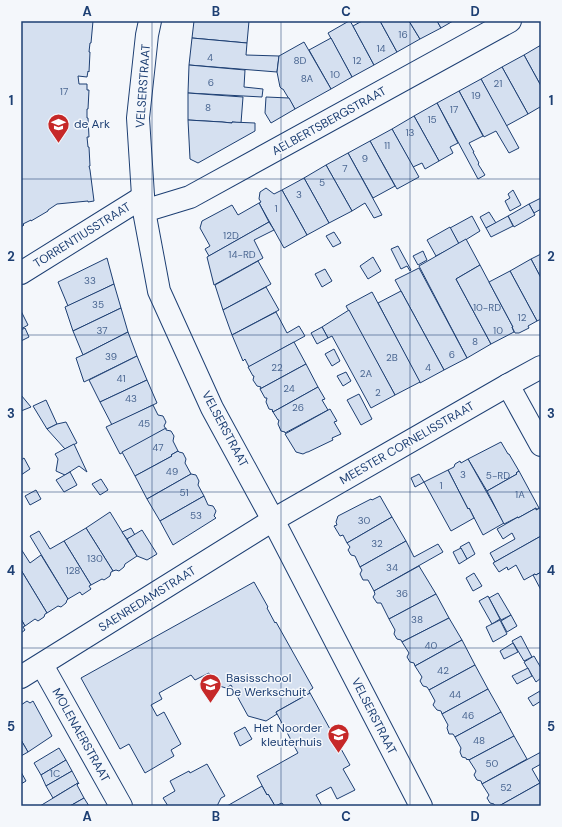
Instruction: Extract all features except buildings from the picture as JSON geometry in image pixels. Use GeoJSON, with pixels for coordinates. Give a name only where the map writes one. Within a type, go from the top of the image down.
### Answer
{"type":"FeatureCollection","features":[{"type":"Feature","properties":{"kind":"street","name":"VELSERSTRAAT"},"geometry":{"type":"LineString","coordinates":[[150,21],[147,35],[138,118],[143,204],[159,290],[212,408],[273,520],[421,806]]}},
{"type":"Feature","properties":{"kind":"street","name":"AELBERTSBERGSTRAAT"},"geometry":{"type":"LineString","coordinates":[[143,204],[190,197],[510,21]]}},
{"type":"Feature","properties":{"kind":"street","name":"TORRENTIUSSTRAAT"},"geometry":{"type":"LineString","coordinates":[[21,273],[143,204]]}},
{"type":"Feature","properties":{"kind":"street","name":"MEESTER CORNELISSTRAAT"},"geometry":{"type":"LineString","coordinates":[[273,520],[541,367]]}},
{"type":"Feature","properties":{"kind":"street"},"geometry":{"type":"LineString","coordinates":[[508,385],[541,445]]}},
{"type":"Feature","properties":{"kind":"street","name":"SAENREDAMSTRAAT"},"geometry":{"type":"LineString","coordinates":[[21,677],[273,520]]}},
{"type":"Feature","properties":{"kind":"street","name":"MOLENAERSTRAAT"},"geometry":{"type":"LineString","coordinates":[[42,665],[121,806]]}},
{"type":"Feature","properties":{"kind":"place","name":"de Ark"},"geometry":{"type":"Point","coordinates":[58,144]}},
{"type":"Feature","properties":{"kind":"place","name":"Basisschool De Werkschuit"},"geometry":{"type":"Point","coordinates":[211,704]}},
{"type":"Feature","properties":{"kind":"place","name":"Het Noorder kleuterhuis"},"geometry":{"type":"Point","coordinates":[338,754]}}]}
